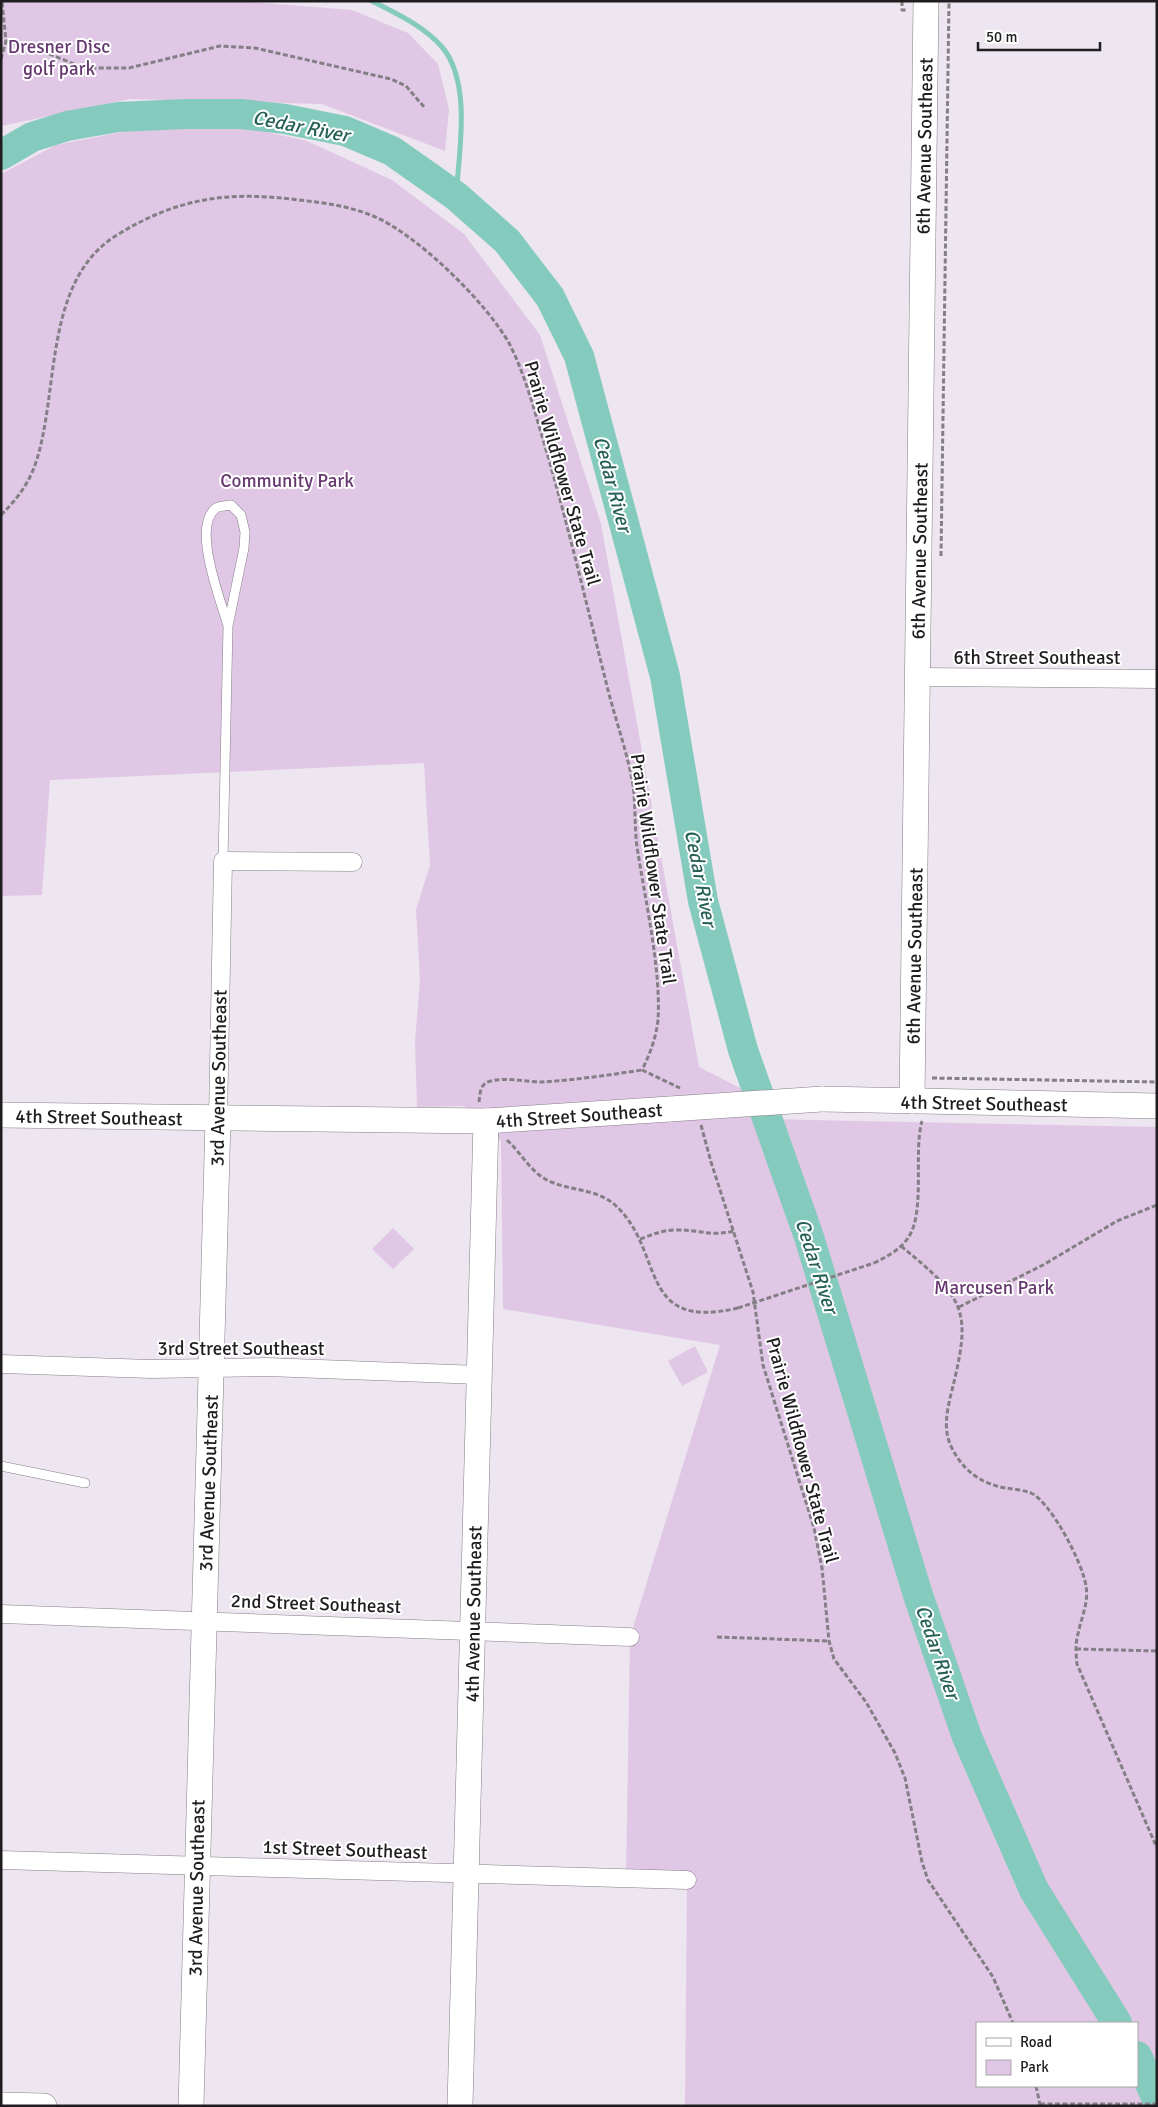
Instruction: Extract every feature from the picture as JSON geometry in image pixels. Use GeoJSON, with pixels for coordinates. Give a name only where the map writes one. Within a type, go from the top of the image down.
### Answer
{"type":"FeatureCollection","features":[{"type":"Feature","properties":{"kind":"street","name":"6th Avenue Southeast"},"geometry":{"type":"LineString","coordinates":[[920,1101],[917,677],[926,1]]}},
{"type":"Feature","properties":{"kind":"street","name":"6th Street Southeast"},"geometry":{"type":"LineString","coordinates":[[917,677],[1157,679]]}},
{"type":"Feature","properties":{"kind":"street"},"geometry":{"type":"LineString","coordinates":[[223,861],[353,862]]}},
{"type":"Feature","properties":{"kind":"street","name":"3rd Avenue Southeast"},"geometry":{"type":"LineString","coordinates":[[191,2106],[196,1866],[218,1119],[223,861]]}},
{"type":"Feature","properties":{"kind":"street","name":"4th Street Southeast"},"geometry":{"type":"LineString","coordinates":[[1,1115],[486,1121],[677,1100],[822,1099],[1157,1106]]}},
{"type":"Feature","properties":{"kind":"street","name":"4th Avenue Southeast"},"geometry":{"type":"LineString","coordinates":[[460,2106],[486,1121]]}},
{"type":"Feature","properties":{"kind":"street","name":"3rd Street Southeast"},"geometry":{"type":"LineString","coordinates":[[1,1364],[150,1370],[267,1367],[480,1375]]}},
{"type":"Feature","properties":{"kind":"street","name":"2nd Street Southeast"},"geometry":{"type":"LineString","coordinates":[[1,1614],[630,1637]]}},
{"type":"Feature","properties":{"kind":"street","name":"1st Street Southeast"},"geometry":{"type":"LineString","coordinates":[[1,1860],[687,1880]]}},
{"type":"Feature","properties":{"kind":"street"},"geometry":{"type":"LineString","coordinates":[[1,2104],[44,2106]]}},
{"type":"Feature","properties":{"kind":"lane"},"geometry":{"type":"LineString","coordinates":[[223,861],[228,626],[244,548],[241,515],[230,505],[216,508],[208,518],[205,540],[208,559],[228,626]]}},
{"type":"Feature","properties":{"kind":"lane"},"geometry":{"type":"LineString","coordinates":[[1,1466],[85,1483]]}},
{"type":"Feature","properties":{"kind":"path"},"geometry":{"type":"LineString","coordinates":[[1,59],[6,41],[2,1]]}},
{"type":"Feature","properties":{"kind":"path"},"geometry":{"type":"LineString","coordinates":[[902,1],[902,10]]}},
{"type":"Feature","properties":{"kind":"path"},"geometry":{"type":"LineString","coordinates":[[941,558],[949,1]]}},
{"type":"Feature","properties":{"kind":"path"},"geometry":{"type":"LineString","coordinates":[[6,41],[32,47],[84,68],[104,70],[129,68],[220,46],[255,48],[391,79],[406,86],[425,108]]}},
{"type":"Feature","properties":{"kind":"path","name":"Prairie Wildflower State Trail"},"geometry":{"type":"LineString","coordinates":[[1,515],[15,502],[27,484],[36,462],[58,334],[72,289],[90,260],[112,237],[183,204],[233,195],[257,194],[335,204],[378,218],[407,236],[459,281],[489,312],[510,346],[530,395],[566,520],[614,715],[628,763],[635,806],[637,848],[658,991],[658,1022],[652,1049],[642,1070]]}},
{"type":"Feature","properties":{"kind":"path"},"geometry":{"type":"LineString","coordinates":[[677,1100],[678,1086],[642,1070],[567,1080],[526,1082],[490,1080],[480,1090],[478,1103],[486,1121],[517,1150],[533,1171],[549,1181],[596,1194],[614,1203],[630,1219],[640,1239],[653,1275],[665,1298],[677,1306],[708,1314],[738,1308],[874,1263],[901,1246],[909,1238],[915,1221],[921,1125],[920,1101],[934,1078],[934,1068]]}},
{"type":"Feature","properties":{"kind":"path"},"geometry":{"type":"LineString","coordinates":[[934,1078],[1157,1082]]}},
{"type":"Feature","properties":{"kind":"path","name":"Prairie Wildflower State Trail"},"geometry":{"type":"LineString","coordinates":[[701,1123],[753,1292],[763,1365],[814,1528],[822,1568],[829,1641],[834,1658],[841,1671],[866,1702],[896,1753],[905,1778],[922,1862],[928,1880],[993,1977],[1013,2022]]}},
{"type":"Feature","properties":{"kind":"path"},"geometry":{"type":"LineString","coordinates":[[959,1307],[1043,1265],[1117,1221],[1157,1205]]}},
{"type":"Feature","properties":{"kind":"path"},"geometry":{"type":"LineString","coordinates":[[640,1239],[662,1231],[676,1230],[708,1234],[734,1231]]}},
{"type":"Feature","properties":{"kind":"path"},"geometry":{"type":"LineString","coordinates":[[901,1246],[931,1270],[954,1296],[959,1307],[963,1336],[947,1416],[950,1445],[960,1463],[972,1476],[985,1483],[1032,1494],[1049,1509],[1064,1534],[1086,1585],[1085,1611],[1076,1649],[1077,1664],[1157,1848]]}},
{"type":"Feature","properties":{"kind":"path"},"geometry":{"type":"LineString","coordinates":[[717,1638],[829,1641]]}},
{"type":"Feature","properties":{"kind":"path"},"geometry":{"type":"LineString","coordinates":[[1076,1649],[1157,1651]]}},
{"type":"Feature","properties":{"kind":"path"},"geometry":{"type":"LineString","coordinates":[[1036,2087],[1040,2105],[1084,2103],[1157,2104]]}},
{"type":"Feature","properties":{"kind":"green space","name":"Dresner Disc golf park"},"geometry":{"type":"Polygon","coordinates":[[[1,1],[237,1],[352,10],[408,33],[438,64],[449,109],[445,151],[322,104],[130,99],[1,126],[1,1]]]}},
{"type":"Feature","properties":{"kind":"green space","name":"Community Park"},"geometry":{"type":"Polygon","coordinates":[[[147,127],[244,127],[307,141],[392,180],[464,234],[540,335],[601,524],[699,1067],[756,1096],[760,1119],[1157,1127],[1157,2106],[685,2106],[687,1880],[626,1879],[630,1637],[720,1345],[503,1309],[501,1141],[464,1106],[417,1107],[415,1042],[420,980],[416,910],[430,865],[424,763],[50,780],[42,895],[1,896],[1,174],[56,145],[147,127]]]}},
{"type":"Feature","properties":{"kind":"green space"},"geometry":{"type":"Polygon","coordinates":[[[393,1228],[414,1249],[393,1269],[372,1249],[393,1228]]]}},
{"type":"Feature","properties":{"kind":"green space"},"geometry":{"type":"Polygon","coordinates":[[[695,1346],[708,1372],[682,1386],[668,1361],[695,1346]]]}},
{"type":"Feature","properties":{"kind":"waterway"},"geometry":{"type":"LineString","coordinates":[[372,1],[410,21],[427,33],[442,47],[451,62],[457,79],[461,119],[456,196]]}},
{"type":"Feature","properties":{"kind":"waterway","name":"Cedar River"},"geometry":{"type":"LineString","coordinates":[[1,155],[32,137],[67,126],[118,117],[241,114],[285,119],[345,131],[392,151],[456,196],[507,241],[550,297],[579,356],[665,676],[703,901],[743,1050],[809,1237],[918,1595],[967,1737],[1034,1890],[1116,2022]]}},
{"type":"Feature","properties":{"kind":"waterway","name":"Cedar River"},"geometry":{"type":"LineString","coordinates":[[1138,2058],[1157,2099]]}},
{"type":"Feature","properties":{"kind":"park label","name":"Marcusen Park"},"geometry":{"type":"Point","coordinates":[994,1287]}}]}
